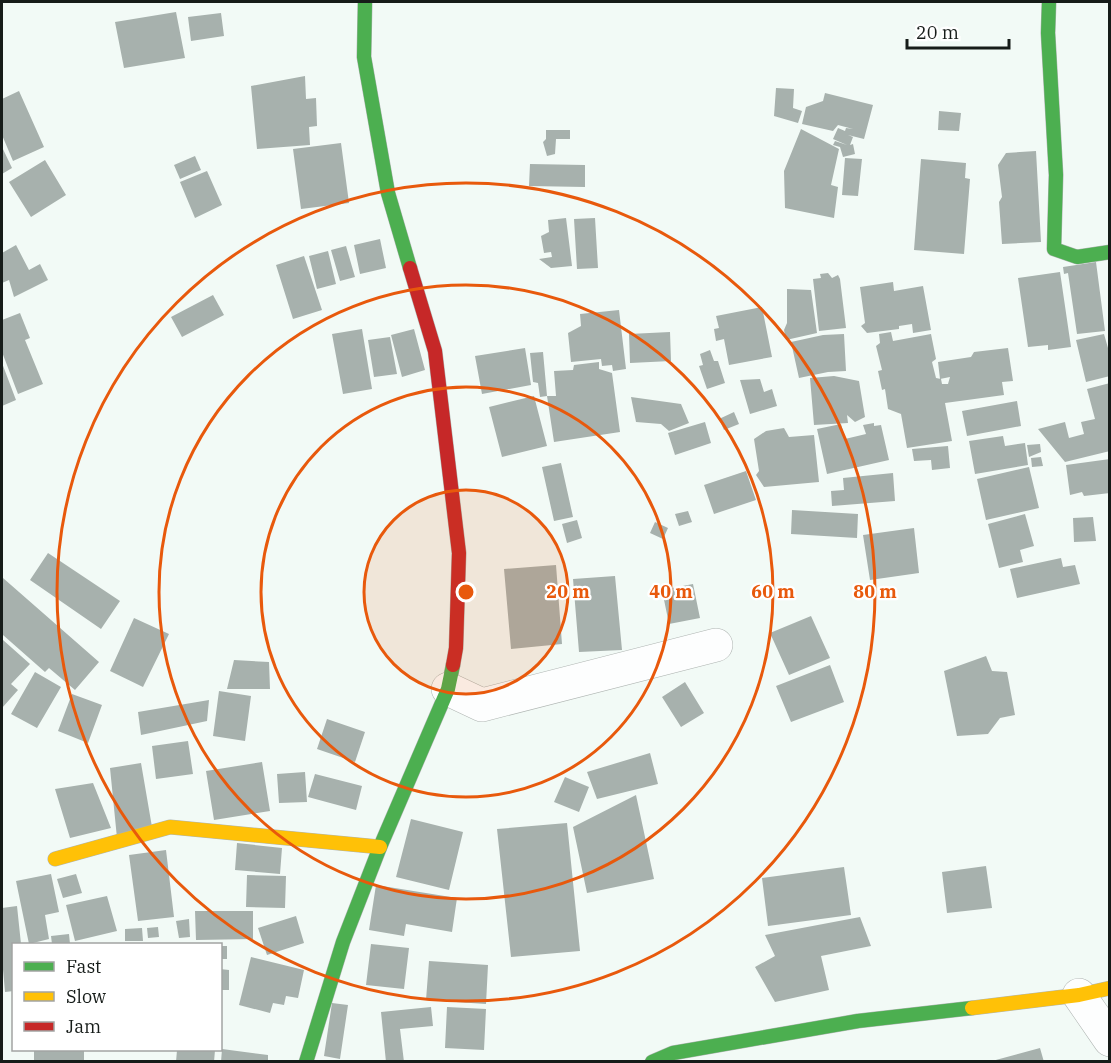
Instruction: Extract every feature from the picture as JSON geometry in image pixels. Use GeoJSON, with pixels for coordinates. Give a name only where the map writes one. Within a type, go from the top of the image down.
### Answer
{"type":"FeatureCollection","features":[{"type":"Feature","properties":{"kind":"street"},"geometry":{"type":"LineString","coordinates":[[306,1062],[343,942],[380,847],[448,689],[456,648],[459,553],[435,351],[388,193],[364,57],[364,2]]}},
{"type":"Feature","properties":{"kind":"street"},"geometry":{"type":"LineString","coordinates":[[1048,2],[1056,175],[1054,249],[1077,257],[1110,252]]}},
{"type":"Feature","properties":{"kind":"street"},"geometry":{"type":"LineString","coordinates":[[448,689],[482,705],[716,645]]}},
{"type":"Feature","properties":{"kind":"street"},"geometry":{"type":"LineString","coordinates":[[55,859],[170,827],[380,847]]}},
{"type":"Feature","properties":{"kind":"street"},"geometry":{"type":"LineString","coordinates":[[667,1059],[858,1021],[1094,992],[1110,1040]]}},
{"type":"Feature","properties":{"kind":"building"},"geometry":{"type":"Polygon","coordinates":[[[176,12],[185,58],[124,68],[115,22],[176,12]]]}},
{"type":"Feature","properties":{"kind":"building"},"geometry":{"type":"Polygon","coordinates":[[[221,13],[224,36],[191,41],[188,17],[221,13]]]}},
{"type":"Feature","properties":{"kind":"building"},"geometry":{"type":"Polygon","coordinates":[[[305,76],[306,99],[316,98],[317,126],[309,127],[310,145],[257,149],[251,86],[305,76]]]}},
{"type":"Feature","properties":{"kind":"building"},"geometry":{"type":"Polygon","coordinates":[[[776,88],[794,89],[793,108],[802,111],[798,123],[774,116],[776,88]]]}},
{"type":"Feature","properties":{"kind":"building"},"geometry":{"type":"Polygon","coordinates":[[[19,91],[44,147],[13,161],[2,135],[2,99],[19,91]]]}},
{"type":"Feature","properties":{"kind":"building"},"geometry":{"type":"Polygon","coordinates":[[[825,93],[873,105],[864,139],[848,135],[853,137],[850,145],[853,144],[855,154],[843,157],[840,147],[833,145],[835,141],[847,145],[833,139],[838,128],[845,131],[846,128],[853,129],[838,125],[833,131],[802,124],[806,107],[823,101],[825,93]]]}},
{"type":"Feature","properties":{"kind":"building"},"geometry":{"type":"Polygon","coordinates":[[[939,111],[961,113],[959,131],[938,130],[939,111]]]}},
{"type":"Feature","properties":{"kind":"building"},"geometry":{"type":"Polygon","coordinates":[[[801,129],[839,149],[831,185],[838,187],[834,218],[785,208],[784,171],[801,129]]]}},
{"type":"Feature","properties":{"kind":"building"},"geometry":{"type":"Polygon","coordinates":[[[546,130],[570,130],[570,139],[556,139],[555,154],[547,156],[543,142],[546,139],[546,130]]]}},
{"type":"Feature","properties":{"kind":"building"},"geometry":{"type":"Polygon","coordinates":[[[341,143],[349,203],[301,209],[293,149],[341,143]]]}},
{"type":"Feature","properties":{"kind":"building"},"geometry":{"type":"Polygon","coordinates":[[[2,147],[12,168],[2,174],[2,147]]]}},
{"type":"Feature","properties":{"kind":"building"},"geometry":{"type":"Polygon","coordinates":[[[1036,151],[1041,242],[1002,244],[999,202],[1002,197],[998,165],[1006,153],[1036,151]]]}},
{"type":"Feature","properties":{"kind":"building"},"geometry":{"type":"Polygon","coordinates":[[[195,156],[201,170],[180,179],[174,165],[195,156]]]}},
{"type":"Feature","properties":{"kind":"building"},"geometry":{"type":"Polygon","coordinates":[[[845,158],[862,159],[858,196],[842,195],[845,158]]]}},
{"type":"Feature","properties":{"kind":"building"},"geometry":{"type":"Polygon","coordinates":[[[921,159],[966,163],[965,178],[970,179],[964,254],[914,250],[921,159]]]}},
{"type":"Feature","properties":{"kind":"building"},"geometry":{"type":"Polygon","coordinates":[[[45,160],[66,195],[31,217],[9,182],[45,160]]]}},
{"type":"Feature","properties":{"kind":"building"},"geometry":{"type":"Polygon","coordinates":[[[530,164],[585,165],[585,187],[529,186],[530,164]]]}},
{"type":"Feature","properties":{"kind":"building"},"geometry":{"type":"Polygon","coordinates":[[[207,171],[222,205],[195,218],[180,182],[207,171]]]}},
{"type":"Feature","properties":{"kind":"building"},"geometry":{"type":"Polygon","coordinates":[[[566,218],[572,266],[551,268],[539,259],[552,257],[551,252],[544,253],[541,236],[549,232],[548,220],[566,218]]]}},
{"type":"Feature","properties":{"kind":"building"},"geometry":{"type":"Polygon","coordinates":[[[595,218],[598,268],[577,269],[574,219],[595,218]]]}},
{"type":"Feature","properties":{"kind":"building"},"geometry":{"type":"Polygon","coordinates":[[[380,239],[386,268],[360,274],[354,245],[380,239]]]}},
{"type":"Feature","properties":{"kind":"building"},"geometry":{"type":"Polygon","coordinates":[[[16,245],[29,270],[40,264],[48,280],[14,297],[9,280],[2,283],[2,253],[16,245]]]}},
{"type":"Feature","properties":{"kind":"building"},"geometry":{"type":"Polygon","coordinates":[[[346,246],[355,277],[340,281],[331,250],[346,246]]]}},
{"type":"Feature","properties":{"kind":"building"},"geometry":{"type":"Polygon","coordinates":[[[328,251],[336,284],[317,289],[309,256],[328,251]]]}},
{"type":"Feature","properties":{"kind":"building"},"geometry":{"type":"Polygon","coordinates":[[[304,256],[322,310],[293,319],[276,265],[304,256]]]}},
{"type":"Feature","properties":{"kind":"building"},"geometry":{"type":"Polygon","coordinates":[[[1096,262],[1105,331],[1077,334],[1068,273],[1064,274],[1063,267],[1096,262]]]}},
{"type":"Feature","properties":{"kind":"building"},"geometry":{"type":"Polygon","coordinates":[[[1060,272],[1071,347],[1048,350],[1048,345],[1028,347],[1018,278],[1060,272]]]}},
{"type":"Feature","properties":{"kind":"building"},"geometry":{"type":"Polygon","coordinates":[[[828,273],[832,278],[838,275],[840,279],[846,328],[819,331],[813,279],[821,278],[820,274],[828,273]]]}},
{"type":"Feature","properties":{"kind":"building"},"geometry":{"type":"Polygon","coordinates":[[[893,282],[894,291],[923,286],[931,330],[913,333],[912,324],[899,326],[899,329],[867,333],[861,326],[865,323],[860,287],[893,282]]]}},
{"type":"Feature","properties":{"kind":"building"},"geometry":{"type":"Polygon","coordinates":[[[787,289],[811,290],[817,333],[786,340],[784,330],[787,323],[787,289]]]}},
{"type":"Feature","properties":{"kind":"building"},"geometry":{"type":"Polygon","coordinates":[[[213,295],[224,315],[182,337],[171,317],[213,295]]]}},
{"type":"Feature","properties":{"kind":"building"},"geometry":{"type":"Polygon","coordinates":[[[762,307],[772,357],[729,365],[724,339],[716,341],[714,329],[719,328],[716,316],[762,307]]]}},
{"type":"Feature","properties":{"kind":"building"},"geometry":{"type":"Polygon","coordinates":[[[619,310],[626,369],[613,371],[612,365],[602,366],[601,359],[571,362],[568,333],[581,326],[580,314],[619,310]]]}},
{"type":"Feature","properties":{"kind":"building"},"geometry":{"type":"Polygon","coordinates":[[[20,313],[30,338],[25,340],[43,384],[18,394],[2,352],[2,320],[20,313]]]}},
{"type":"Feature","properties":{"kind":"building"},"geometry":{"type":"Polygon","coordinates":[[[362,329],[372,389],[343,394],[332,334],[362,329]]]}},
{"type":"Feature","properties":{"kind":"building"},"geometry":{"type":"Polygon","coordinates":[[[414,329],[425,370],[402,377],[391,335],[414,329]]]}},
{"type":"Feature","properties":{"kind":"building"},"geometry":{"type":"Polygon","coordinates":[[[670,332],[671,361],[630,363],[629,334],[670,332]]]}},
{"type":"Feature","properties":{"kind":"building"},"geometry":{"type":"Polygon","coordinates":[[[891,332],[893,341],[931,334],[936,359],[932,362],[936,378],[940,379],[938,362],[971,357],[974,352],[1008,348],[1013,381],[1002,382],[1004,395],[945,403],[952,441],[907,448],[901,414],[888,409],[885,389],[882,390],[878,371],[882,370],[876,346],[880,343],[879,334],[891,332]],[[950,377],[940,379],[942,384],[948,384],[950,377]]]}},
{"type":"Feature","properties":{"kind":"building"},"geometry":{"type":"Polygon","coordinates":[[[844,334],[846,371],[799,378],[791,342],[823,335],[844,334]]]}},
{"type":"Feature","properties":{"kind":"building"},"geometry":{"type":"Polygon","coordinates":[[[1104,334],[1110,355],[1110,376],[1086,382],[1076,340],[1104,334]]]}},
{"type":"Feature","properties":{"kind":"building"},"geometry":{"type":"Polygon","coordinates":[[[390,337],[397,374],[374,377],[368,340],[390,337]]]}},
{"type":"Feature","properties":{"kind":"building"},"geometry":{"type":"Polygon","coordinates":[[[525,348],[531,385],[482,394],[475,356],[525,348]]]}},
{"type":"Feature","properties":{"kind":"building"},"geometry":{"type":"Polygon","coordinates":[[[710,350],[714,361],[718,361],[725,383],[707,389],[699,366],[703,365],[700,354],[710,350]]]}},
{"type":"Feature","properties":{"kind":"building"},"geometry":{"type":"Polygon","coordinates":[[[543,352],[547,396],[540,397],[538,383],[533,382],[530,353],[543,352]]]}},
{"type":"Feature","properties":{"kind":"building"},"geometry":{"type":"Polygon","coordinates":[[[599,362],[599,369],[612,373],[620,432],[554,442],[547,396],[556,396],[554,371],[573,370],[574,365],[599,362]]]}},
{"type":"Feature","properties":{"kind":"building"},"geometry":{"type":"Polygon","coordinates":[[[2,363],[16,400],[2,406],[2,363]]]}},
{"type":"Feature","properties":{"kind":"building"},"geometry":{"type":"Polygon","coordinates":[[[834,376],[859,381],[865,417],[855,422],[847,415],[848,423],[814,425],[810,378],[834,376]]]}},
{"type":"Feature","properties":{"kind":"building"},"geometry":{"type":"Polygon","coordinates":[[[760,379],[764,392],[772,389],[777,406],[750,414],[740,380],[760,379]]]}},
{"type":"Feature","properties":{"kind":"building"},"geometry":{"type":"Polygon","coordinates":[[[1110,383],[1110,451],[1065,462],[1038,429],[1065,422],[1069,438],[1084,434],[1081,422],[1095,419],[1087,389],[1110,383]]]}},
{"type":"Feature","properties":{"kind":"building"},"geometry":{"type":"Polygon","coordinates":[[[534,396],[547,446],[502,457],[489,407],[534,396]]]}},
{"type":"Feature","properties":{"kind":"building"},"geometry":{"type":"Polygon","coordinates":[[[631,397],[681,404],[689,423],[669,431],[661,424],[636,422],[631,397]]]}},
{"type":"Feature","properties":{"kind":"building"},"geometry":{"type":"Polygon","coordinates":[[[1017,401],[1021,426],[967,436],[962,411],[1017,401]]]}},
{"type":"Feature","properties":{"kind":"building"},"geometry":{"type":"Polygon","coordinates":[[[734,412],[739,424],[724,430],[719,419],[734,412]]]}},
{"type":"Feature","properties":{"kind":"building"},"geometry":{"type":"Polygon","coordinates":[[[705,422],[711,443],[675,455],[668,433],[705,422]]]}},
{"type":"Feature","properties":{"kind":"building"},"geometry":{"type":"Polygon","coordinates":[[[874,423],[874,426],[881,425],[889,460],[827,474],[817,429],[841,424],[845,439],[866,434],[863,425],[874,423]]]}},
{"type":"Feature","properties":{"kind":"building"},"geometry":{"type":"Polygon","coordinates":[[[784,428],[789,437],[814,435],[819,482],[764,487],[756,475],[759,471],[754,439],[766,431],[784,428]]]}},
{"type":"Feature","properties":{"kind":"building"},"geometry":{"type":"Polygon","coordinates":[[[1003,436],[1005,446],[1025,443],[1028,465],[975,474],[969,441],[1003,436]]]}},
{"type":"Feature","properties":{"kind":"building"},"geometry":{"type":"Polygon","coordinates":[[[1040,444],[1041,452],[1029,457],[1027,445],[1040,444]]]}},
{"type":"Feature","properties":{"kind":"building"},"geometry":{"type":"Polygon","coordinates":[[[948,446],[950,468],[932,470],[931,460],[914,461],[912,449],[948,446]]]}},
{"type":"Feature","properties":{"kind":"building"},"geometry":{"type":"Polygon","coordinates":[[[1041,457],[1043,466],[1032,467],[1031,458],[1041,457]]]}},
{"type":"Feature","properties":{"kind":"building"},"geometry":{"type":"Polygon","coordinates":[[[1110,459],[1110,493],[1084,496],[1082,492],[1070,495],[1066,465],[1110,459]]]}},
{"type":"Feature","properties":{"kind":"building"},"geometry":{"type":"Polygon","coordinates":[[[561,463],[573,517],[554,521],[542,467],[561,463]]]}},
{"type":"Feature","properties":{"kind":"building"},"geometry":{"type":"Polygon","coordinates":[[[1029,467],[1039,508],[986,520],[977,479],[1029,467]]]}},
{"type":"Feature","properties":{"kind":"building"},"geometry":{"type":"Polygon","coordinates":[[[746,471],[756,500],[714,514],[704,485],[746,471]]]}},
{"type":"Feature","properties":{"kind":"building"},"geometry":{"type":"Polygon","coordinates":[[[893,473],[895,501],[832,506],[831,491],[844,490],[843,478],[893,473]]]}},
{"type":"Feature","properties":{"kind":"building"},"geometry":{"type":"Polygon","coordinates":[[[792,510],[858,514],[857,538],[791,534],[792,510]]]}},
{"type":"Feature","properties":{"kind":"building"},"geometry":{"type":"Polygon","coordinates":[[[688,511],[692,522],[679,526],[675,514],[688,511]]]}},
{"type":"Feature","properties":{"kind":"building"},"geometry":{"type":"Polygon","coordinates":[[[1025,514],[1034,546],[1020,550],[1023,562],[999,568],[988,524],[1025,514]]]}},
{"type":"Feature","properties":{"kind":"building"},"geometry":{"type":"Polygon","coordinates":[[[1093,517],[1096,541],[1074,542],[1073,518],[1093,517]]]}},
{"type":"Feature","properties":{"kind":"building"},"geometry":{"type":"Polygon","coordinates":[[[577,520],[582,538],[567,543],[562,524],[577,520]]]}},
{"type":"Feature","properties":{"kind":"building"},"geometry":{"type":"Polygon","coordinates":[[[655,522],[668,528],[663,539],[650,533],[655,522]]]}},
{"type":"Feature","properties":{"kind":"building"},"geometry":{"type":"Polygon","coordinates":[[[914,528],[919,573],[870,580],[863,535],[914,528]]]}},
{"type":"Feature","properties":{"kind":"building"},"geometry":{"type":"Polygon","coordinates":[[[48,553],[120,601],[101,629],[30,580],[48,553]]]}},
{"type":"Feature","properties":{"kind":"building"},"geometry":{"type":"Polygon","coordinates":[[[1061,558],[1063,567],[1075,565],[1080,584],[1017,598],[1010,569],[1061,558]]]}},
{"type":"Feature","properties":{"kind":"building"},"geometry":{"type":"Polygon","coordinates":[[[556,565],[562,644],[511,649],[504,569],[556,565]]]}},
{"type":"Feature","properties":{"kind":"building"},"geometry":{"type":"Polygon","coordinates":[[[615,576],[622,650],[579,652],[573,579],[615,576]]]}},
{"type":"Feature","properties":{"kind":"building"},"geometry":{"type":"Polygon","coordinates":[[[3,578],[99,662],[75,690],[49,668],[45,672],[2,636],[3,578]]]}},
{"type":"Feature","properties":{"kind":"building"},"geometry":{"type":"Polygon","coordinates":[[[693,584],[700,618],[669,624],[662,590],[693,584]]]}},
{"type":"Feature","properties":{"kind":"building"},"geometry":{"type":"Polygon","coordinates":[[[811,616],[830,658],[789,675],[770,633],[811,616]]]}},
{"type":"Feature","properties":{"kind":"building"},"geometry":{"type":"Polygon","coordinates":[[[134,618],[169,634],[143,687],[110,671],[134,618]]]}},
{"type":"Feature","properties":{"kind":"building"},"geometry":{"type":"Polygon","coordinates":[[[3,640],[30,664],[11,684],[18,690],[2,708],[2,642],[3,640]]]}},
{"type":"Feature","properties":{"kind":"building"},"geometry":{"type":"Polygon","coordinates":[[[986,656],[992,671],[1007,672],[1015,715],[1000,718],[988,734],[957,736],[944,671],[986,656]]]}},
{"type":"Feature","properties":{"kind":"building"},"geometry":{"type":"Polygon","coordinates":[[[234,660],[269,662],[270,689],[227,689],[234,660]]]}},
{"type":"Feature","properties":{"kind":"building"},"geometry":{"type":"Polygon","coordinates":[[[830,665],[844,702],[791,722],[776,686],[830,665]]]}},
{"type":"Feature","properties":{"kind":"building"},"geometry":{"type":"Polygon","coordinates":[[[35,672],[61,687],[37,728],[11,714],[35,672]]]}},
{"type":"Feature","properties":{"kind":"building"},"geometry":{"type":"Polygon","coordinates":[[[685,682],[704,713],[681,727],[662,697],[685,682]]]}},
{"type":"Feature","properties":{"kind":"building"},"geometry":{"type":"Polygon","coordinates":[[[219,691],[251,696],[245,741],[213,736],[219,691]]]}},
{"type":"Feature","properties":{"kind":"building"},"geometry":{"type":"Polygon","coordinates":[[[72,694],[102,705],[88,743],[58,731],[72,694]]]}},
{"type":"Feature","properties":{"kind":"building"},"geometry":{"type":"Polygon","coordinates":[[[209,700],[207,721],[141,735],[138,712],[209,700]]]}},
{"type":"Feature","properties":{"kind":"building"},"geometry":{"type":"Polygon","coordinates":[[[327,719],[365,732],[355,762],[317,749],[327,719]]]}},
{"type":"Feature","properties":{"kind":"building"},"geometry":{"type":"Polygon","coordinates":[[[188,741],[193,774],[156,779],[152,746],[188,741]]]}},
{"type":"Feature","properties":{"kind":"building"},"geometry":{"type":"Polygon","coordinates":[[[650,753],[658,784],[597,799],[587,772],[650,753]]]}},
{"type":"Feature","properties":{"kind":"building"},"geometry":{"type":"Polygon","coordinates":[[[262,762],[270,811],[214,820],[206,771],[262,762]]]}},
{"type":"Feature","properties":{"kind":"building"},"geometry":{"type":"Polygon","coordinates":[[[141,763],[152,827],[117,838],[110,768],[141,763]]]}},
{"type":"Feature","properties":{"kind":"building"},"geometry":{"type":"Polygon","coordinates":[[[305,772],[307,802],[279,803],[277,774],[305,772]]]}},
{"type":"Feature","properties":{"kind":"building"},"geometry":{"type":"Polygon","coordinates":[[[315,774],[362,786],[356,810],[308,797],[315,774]]]}},
{"type":"Feature","properties":{"kind":"building"},"geometry":{"type":"Polygon","coordinates":[[[565,777],[589,787],[579,812],[554,802],[565,777]]]}},
{"type":"Feature","properties":{"kind":"building"},"geometry":{"type":"Polygon","coordinates":[[[93,783],[111,828],[70,838],[55,789],[93,783]]]}},
{"type":"Feature","properties":{"kind":"building"},"geometry":{"type":"Polygon","coordinates":[[[636,795],[654,879],[587,893],[573,827],[636,795]]]}},
{"type":"Feature","properties":{"kind":"building"},"geometry":{"type":"Polygon","coordinates":[[[411,819],[463,832],[449,890],[396,877],[411,819]]]}},
{"type":"Feature","properties":{"kind":"building"},"geometry":{"type":"Polygon","coordinates":[[[567,823],[580,951],[511,957],[497,829],[567,823]]]}},
{"type":"Feature","properties":{"kind":"building"},"geometry":{"type":"Polygon","coordinates":[[[237,843],[282,848],[280,874],[235,870],[237,843]]]}},
{"type":"Feature","properties":{"kind":"building"},"geometry":{"type":"Polygon","coordinates":[[[166,850],[174,917],[138,921],[129,855],[166,850]]]}},
{"type":"Feature","properties":{"kind":"building"},"geometry":{"type":"Polygon","coordinates":[[[986,866],[992,908],[947,913],[942,872],[986,866]]]}},
{"type":"Feature","properties":{"kind":"building"},"geometry":{"type":"Polygon","coordinates":[[[844,867],[851,915],[768,926],[762,878],[844,867]]]}},
{"type":"Feature","properties":{"kind":"building"},"geometry":{"type":"Polygon","coordinates":[[[51,874],[59,912],[45,915],[49,939],[29,943],[16,881],[51,874]]]}},
{"type":"Feature","properties":{"kind":"building"},"geometry":{"type":"Polygon","coordinates":[[[76,874],[82,893],[63,898],[57,879],[76,874]]]}},
{"type":"Feature","properties":{"kind":"building"},"geometry":{"type":"Polygon","coordinates":[[[247,875],[286,876],[285,908],[246,907],[247,875]]]}},
{"type":"Feature","properties":{"kind":"building"},"geometry":{"type":"Polygon","coordinates":[[[376,885],[457,898],[452,932],[406,924],[404,936],[369,930],[376,885]]]}},
{"type":"Feature","properties":{"kind":"building"},"geometry":{"type":"Polygon","coordinates":[[[107,896],[117,931],[75,941],[66,905],[107,896]]]}},
{"type":"Feature","properties":{"kind":"building"},"geometry":{"type":"Polygon","coordinates":[[[17,906],[21,943],[12,943],[12,991],[5,992],[2,958],[2,908],[17,906]]]}},
{"type":"Feature","properties":{"kind":"building"},"geometry":{"type":"Polygon","coordinates":[[[195,911],[253,911],[253,939],[196,940],[195,911]]]}},
{"type":"Feature","properties":{"kind":"building"},"geometry":{"type":"Polygon","coordinates":[[[296,916],[304,943],[267,955],[258,928],[296,916]]]}},
{"type":"Feature","properties":{"kind":"building"},"geometry":{"type":"Polygon","coordinates":[[[860,917],[871,946],[821,956],[829,990],[775,1002],[755,967],[775,956],[765,935],[860,917]]]}},
{"type":"Feature","properties":{"kind":"building"},"geometry":{"type":"Polygon","coordinates":[[[189,919],[190,937],[179,938],[176,921],[189,919]]]}},
{"type":"Feature","properties":{"kind":"building"},"geometry":{"type":"Polygon","coordinates":[[[158,927],[159,937],[148,938],[147,928],[158,927]]]}},
{"type":"Feature","properties":{"kind":"building"},"geometry":{"type":"Polygon","coordinates":[[[142,928],[143,941],[125,941],[125,929],[142,928]]]}},
{"type":"Feature","properties":{"kind":"building"},"geometry":{"type":"Polygon","coordinates":[[[69,934],[70,943],[52,943],[51,936],[69,934]]]}},
{"type":"Feature","properties":{"kind":"building"},"geometry":{"type":"Polygon","coordinates":[[[371,944],[409,948],[404,989],[366,985],[371,944]]]}},
{"type":"Feature","properties":{"kind":"building"},"geometry":{"type":"Polygon","coordinates":[[[222,946],[227,946],[227,959],[222,959],[222,946]]]}},
{"type":"Feature","properties":{"kind":"building"},"geometry":{"type":"Polygon","coordinates":[[[251,957],[304,970],[298,998],[286,996],[284,1005],[273,1003],[270,1013],[239,1005],[251,957]]]}},
{"type":"Feature","properties":{"kind":"building"},"geometry":{"type":"Polygon","coordinates":[[[429,961],[488,965],[486,1004],[426,1000],[429,961]]]}},
{"type":"Feature","properties":{"kind":"building"},"geometry":{"type":"Polygon","coordinates":[[[222,969],[229,970],[229,990],[222,990],[222,969]]]}},
{"type":"Feature","properties":{"kind":"building"},"geometry":{"type":"Polygon","coordinates":[[[332,1003],[348,1005],[340,1059],[324,1056],[332,1003]]]}},
{"type":"Feature","properties":{"kind":"building"},"geometry":{"type":"Polygon","coordinates":[[[431,1007],[433,1026],[400,1029],[404,1062],[386,1062],[381,1012],[431,1007]]]}},
{"type":"Feature","properties":{"kind":"building"},"geometry":{"type":"Polygon","coordinates":[[[447,1007],[486,1009],[484,1050],[445,1048],[447,1007]]]}},
{"type":"Feature","properties":{"kind":"building"},"geometry":{"type":"Polygon","coordinates":[[[1040,1048],[1044,1062],[992,1062],[992,1061],[1040,1048]]]}},
{"type":"Feature","properties":{"kind":"building"},"geometry":{"type":"Polygon","coordinates":[[[222,1049],[268,1055],[268,1062],[221,1062],[222,1049]]]}},
{"type":"Feature","properties":{"kind":"building"},"geometry":{"type":"Polygon","coordinates":[[[34,1051],[84,1051],[84,1062],[34,1062],[34,1051]]]}},
{"type":"Feature","properties":{"kind":"building"},"geometry":{"type":"Polygon","coordinates":[[[177,1051],[215,1051],[214,1062],[176,1062],[177,1051]]]}},
{"type":"Feature","properties":{"kind":"traffic: fast"},"geometry":{"type":"LineString","coordinates":[[365,2],[364,57],[388,193],[410,268]]}},
{"type":"Feature","properties":{"kind":"traffic: fast"},"geometry":{"type":"LineString","coordinates":[[1049,2],[1048,33],[1056,175],[1054,249],[1077,257],[1110,252]]}},
{"type":"Feature","properties":{"kind":"traffic: fast"},"geometry":{"type":"LineString","coordinates":[[306,1062],[343,942],[380,847],[448,689],[453,665]]}},
{"type":"Feature","properties":{"kind":"traffic: fast"},"geometry":{"type":"LineString","coordinates":[[652,1062],[673,1053],[858,1021],[972,1008]]}},
{"type":"Feature","properties":{"kind":"traffic: slow"},"geometry":{"type":"LineString","coordinates":[[55,859],[170,827],[380,847]]}},
{"type":"Feature","properties":{"kind":"traffic: slow"},"geometry":{"type":"LineString","coordinates":[[972,1008],[1079,995],[1110,988]]}},
{"type":"Feature","properties":{"kind":"traffic: jam"},"geometry":{"type":"LineString","coordinates":[[410,268],[435,351],[459,553],[456,648],[453,665]]}}]}
